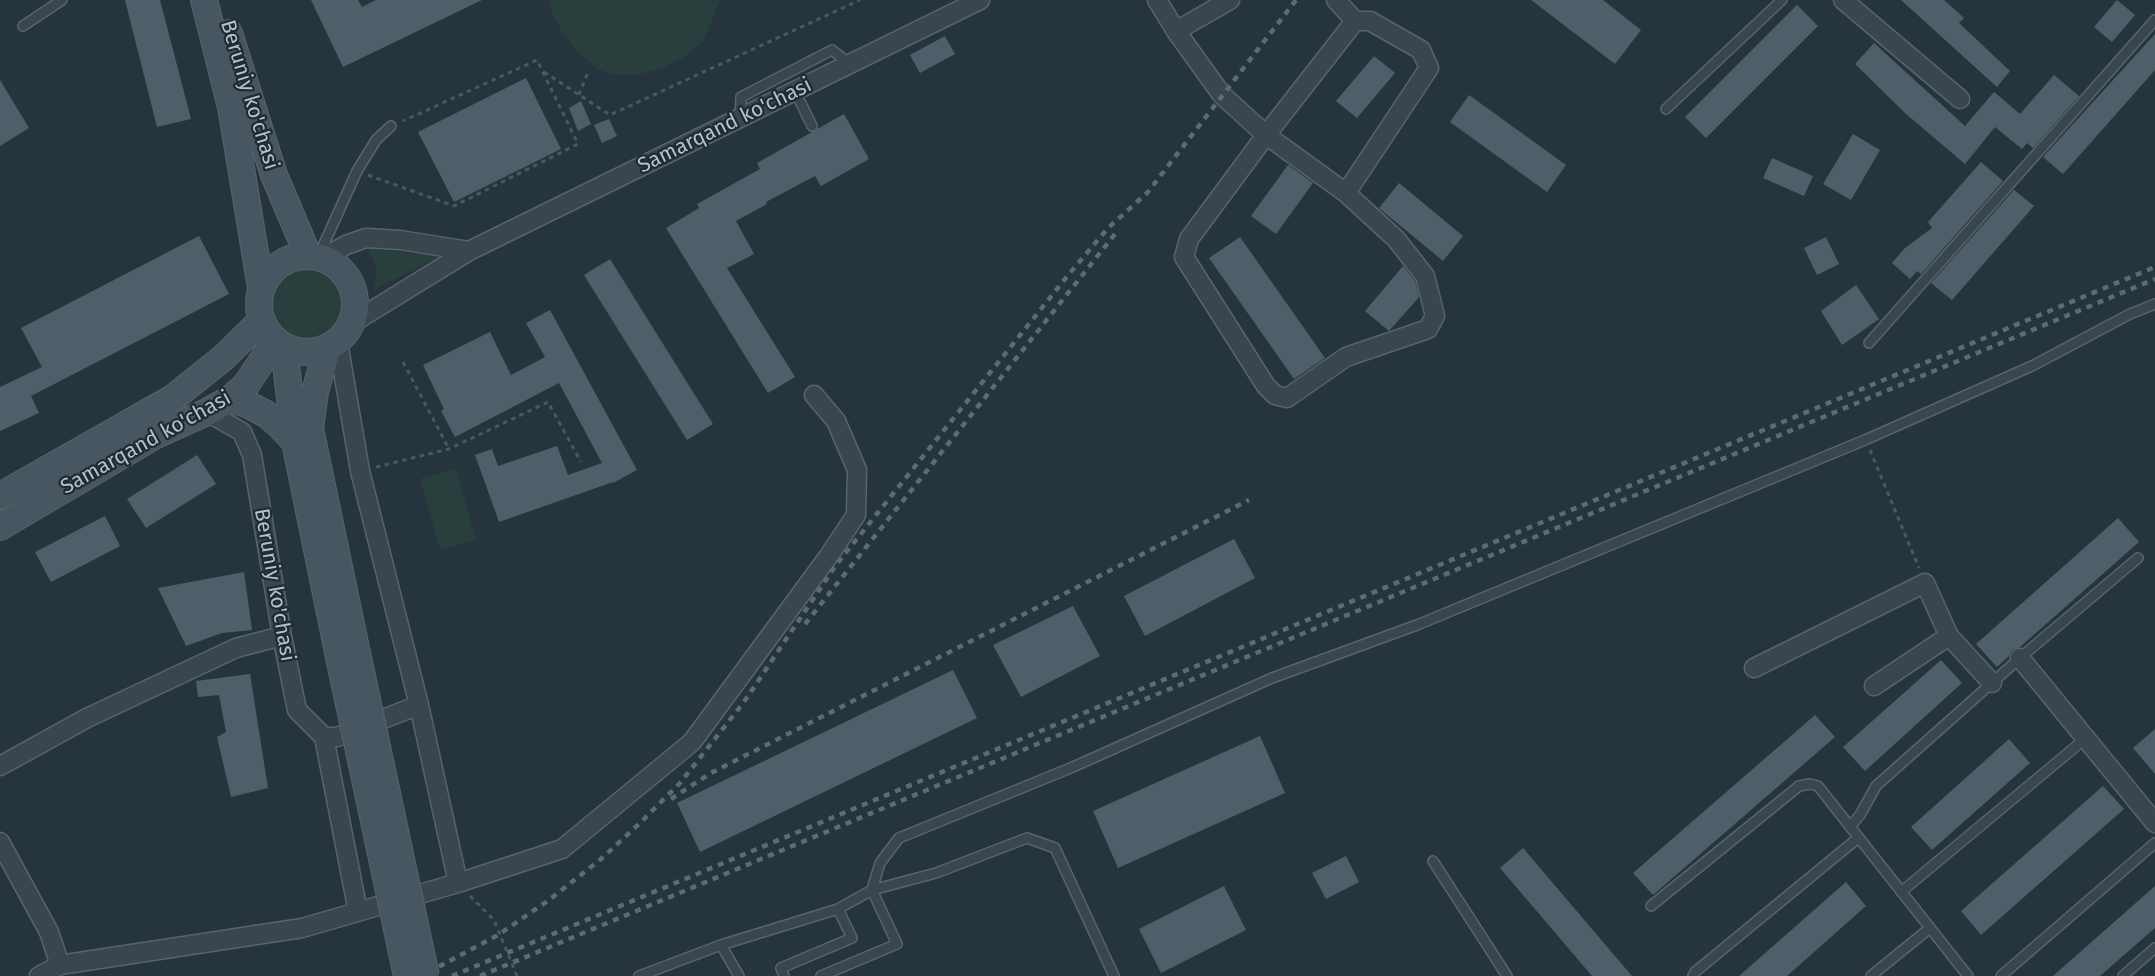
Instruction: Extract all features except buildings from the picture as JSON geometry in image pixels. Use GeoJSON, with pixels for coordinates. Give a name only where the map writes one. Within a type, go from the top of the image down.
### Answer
{"type":"FeatureCollection","features":[{"type":"Feature","properties":{"kind":"main road","name":"Beruniy ko'chasi"},"geometry":{"type":"LineString","coordinates":[[204,0],[231,107],[261,288],[259,305],[274,336],[295,442],[426,976]]}},
{"type":"Feature","properties":{"kind":"main road","name":"Beruniy ko'chasi"},"geometry":{"type":"LineString","coordinates":[[220,0],[230,39],[274,175],[316,257],[337,266],[348,278],[354,292],[356,308],[339,338],[315,392],[310,428],[348,655],[407,976]]}},
{"type":"Feature","properties":{"kind":"main road"},"geometry":{"type":"LineString","coordinates":[[261,288],[268,275],[279,264],[293,258],[316,257]]}},
{"type":"Feature","properties":{"kind":"main road"},"geometry":{"type":"LineString","coordinates":[[274,336],[298,352],[312,353],[339,338]]}},
{"type":"Feature","properties":{"kind":"main road","name":"Samarqand ko'chasi"},"geometry":{"type":"LineString","coordinates":[[0,527],[156,435],[230,399],[246,385],[274,336]]}},
{"type":"Feature","properties":{"kind":"main road","name":"Samarqand ko'chasi"},"geometry":{"type":"LineString","coordinates":[[0,496],[173,398],[223,358],[274,336]]}},
{"type":"Feature","properties":{"kind":"main road"},"geometry":{"type":"LineString","coordinates":[[230,399],[247,404],[266,414],[295,442]]}},
{"type":"Feature","properties":{"kind":"street","name":"Samarqand ko'chasi"},"geometry":{"type":"LineString","coordinates":[[339,338],[469,251],[980,0]]}},
{"type":"Feature","properties":{"kind":"street"},"geometry":{"type":"LineString","coordinates":[[1157,0],[1176,31],[1222,95],[1266,135],[1346,193],[1396,239],[1425,276],[1436,316],[1428,329],[1346,357],[1287,398],[1275,396],[1266,386],[1184,257],[1189,239],[1266,135],[1355,21]]}},
{"type":"Feature","properties":{"kind":"street"},"geometry":{"type":"LineString","coordinates":[[1176,31],[1230,0]]}},
{"type":"Feature","properties":{"kind":"street"},"geometry":{"type":"LineString","coordinates":[[1336,0],[1355,21],[1370,21],[1421,50],[1429,68],[1346,193]]}},
{"type":"Feature","properties":{"kind":"street"},"geometry":{"type":"LineString","coordinates":[[1843,0],[1960,99]]}},
{"type":"Feature","properties":{"kind":"street"},"geometry":{"type":"LineString","coordinates":[[316,257],[366,238],[400,240],[469,251]]}},
{"type":"Feature","properties":{"kind":"street","name":"Beruniy ko'chasi"},"geometry":{"type":"LineString","coordinates":[[339,338],[360,471],[419,705],[458,883]]}},
{"type":"Feature","properties":{"kind":"street"},"geometry":{"type":"LineString","coordinates":[[39,976],[60,965],[302,928],[458,883],[562,849],[692,742],[828,557],[856,515],[857,470],[836,421],[814,395]]}},
{"type":"Feature","properties":{"kind":"street","name":"Beruniy ko'chasi"},"geometry":{"type":"LineString","coordinates":[[207,411],[242,432],[252,455],[282,636],[297,710],[324,737]]}},
{"type":"Feature","properties":{"kind":"street"},"geometry":{"type":"LineString","coordinates":[[1754,668],[1925,584],[1949,636],[1992,683]]}},
{"type":"Feature","properties":{"kind":"street"},"geometry":{"type":"LineString","coordinates":[[0,766],[87,718],[236,648],[282,636]]}},
{"type":"Feature","properties":{"kind":"street"},"geometry":{"type":"LineString","coordinates":[[1874,686],[1949,636]]}},
{"type":"Feature","properties":{"kind":"street"},"geometry":{"type":"LineString","coordinates":[[2020,658],[2155,823]]}},
{"type":"Feature","properties":{"kind":"street"},"geometry":{"type":"LineString","coordinates":[[358,912],[324,737],[336,737],[419,705]]}},
{"type":"Feature","properties":{"kind":"street"},"geometry":{"type":"LineString","coordinates":[[0,842],[49,932],[60,965]]}},
{"type":"Feature","properties":{"kind":"lane"},"geometry":{"type":"LineString","coordinates":[[23,26],[62,0]]}},
{"type":"Feature","properties":{"kind":"lane"},"geometry":{"type":"LineString","coordinates":[[1666,109],[1782,0]]}},
{"type":"Feature","properties":{"kind":"lane"},"geometry":{"type":"LineString","coordinates":[[1869,343],[2155,20]]}},
{"type":"Feature","properties":{"kind":"lane"},"geometry":{"type":"LineString","coordinates":[[740,118],[741,97],[832,50],[850,64]]}},
{"type":"Feature","properties":{"kind":"lane"},"geometry":{"type":"LineString","coordinates":[[795,91],[812,126]]}},
{"type":"Feature","properties":{"kind":"lane"},"geometry":{"type":"LineString","coordinates":[[316,257],[357,171],[376,140],[391,126]]}},
{"type":"Feature","properties":{"kind":"lane"},"geometry":{"type":"LineString","coordinates":[[821,976],[897,944],[872,890],[880,863],[899,838],[1073,767],[1272,678],[1417,625],[1865,440],[2034,365],[2130,314],[2155,304]]}},
{"type":"Feature","properties":{"kind":"lane"},"geometry":{"type":"LineString","coordinates":[[1850,827],[1860,815],[1876,786],[2020,658],[2138,558]]}},
{"type":"Feature","properties":{"kind":"lane"},"geometry":{"type":"LineString","coordinates":[[1901,892],[2086,738]]}},
{"type":"Feature","properties":{"kind":"lane"},"geometry":{"type":"LineString","coordinates":[[1651,906],[1799,786],[1810,784],[1818,786],[1968,976]]}},
{"type":"Feature","properties":{"kind":"lane"},"geometry":{"type":"LineString","coordinates":[[639,976],[721,945],[838,909],[872,890],[936,873],[1027,838],[1055,848],[1114,976]]}},
{"type":"Feature","properties":{"kind":"lane"},"geometry":{"type":"LineString","coordinates":[[1693,976],[1858,838]]}},
{"type":"Feature","properties":{"kind":"lane"},"geometry":{"type":"LineString","coordinates":[[2001,976],[2155,843]]}},
{"type":"Feature","properties":{"kind":"lane"},"geometry":{"type":"LineString","coordinates":[[1433,861],[1507,976]]}},
{"type":"Feature","properties":{"kind":"lane"},"geometry":{"type":"LineString","coordinates":[[784,976],[781,968],[852,938],[838,909]]}},
{"type":"Feature","properties":{"kind":"lane"},"geometry":{"type":"LineString","coordinates":[[1871,976],[1929,928]]}},
{"type":"Feature","properties":{"kind":"lane"},"geometry":{"type":"LineString","coordinates":[[721,945],[739,976]]}},
{"type":"Feature","properties":{"kind":"lane"},"geometry":{"type":"LineString","coordinates":[[2123,976],[2155,948]]}},
{"type":"Feature","properties":{"kind":"path"},"geometry":{"type":"LineString","coordinates":[[543,71],[610,115],[860,0]]}},
{"type":"Feature","properties":{"kind":"path"},"geometry":{"type":"LineString","coordinates":[[357,171],[454,206],[578,144],[537,60],[391,126]]}},
{"type":"Feature","properties":{"kind":"path"},"geometry":{"type":"LineString","coordinates":[[579,95],[588,72]]}},
{"type":"Feature","properties":{"kind":"path"},"geometry":{"type":"LineString","coordinates":[[403,362],[449,449]]}},
{"type":"Feature","properties":{"kind":"path"},"geometry":{"type":"LineString","coordinates":[[360,471],[449,449],[548,402],[581,462]]}},
{"type":"Feature","properties":{"kind":"path"},"geometry":{"type":"LineString","coordinates":[[1865,440],[1925,584]]}},
{"type":"Feature","properties":{"kind":"path"},"geometry":{"type":"LineString","coordinates":[[458,883],[494,920],[517,976]]}},
{"type":"Feature","properties":{"kind":"green space"},"geometry":{"type":"Polygon","coordinates":[[[549,0],[720,0],[704,40],[683,58],[660,69],[635,75],[613,75],[598,69],[578,52],[564,35],[552,14],[549,0]]]}},
{"type":"Feature","properties":{"kind":"green space"},"geometry":{"type":"Polygon","coordinates":[[[367,248],[440,257],[375,289],[376,266],[367,248]]]}},
{"type":"Feature","properties":{"kind":"green space"},"geometry":{"type":"Polygon","coordinates":[[[300,266],[314,266],[328,272],[338,282],[344,296],[342,317],[328,334],[314,340],[300,340],[286,334],[276,324],[270,310],[270,296],[276,282],[286,272],[300,266]]]}},
{"type":"Feature","properties":{"kind":"green space"},"geometry":{"type":"Polygon","coordinates":[[[456,469],[476,540],[440,550],[420,479],[456,469]]]}},
{"type":"Feature","properties":{"kind":"railway"},"geometry":{"type":"LineString","coordinates":[[417,976],[498,935],[549,900],[601,859],[680,783],[744,702],[836,565],[1069,274],[1108,228],[1148,192],[1296,0]]}},
{"type":"Feature","properties":{"kind":"railway"},"geometry":{"type":"LineString","coordinates":[[805,624],[1115,234]]}},
{"type":"Feature","properties":{"kind":"railway"},"geometry":{"type":"LineString","coordinates":[[452,976],[2155,267]]}},
{"type":"Feature","properties":{"kind":"railway"},"geometry":{"type":"LineString","coordinates":[[480,976],[2155,279]]}},
{"type":"Feature","properties":{"kind":"railway"},"geometry":{"type":"LineString","coordinates":[[671,799],[711,773],[1249,500]]}}]}
